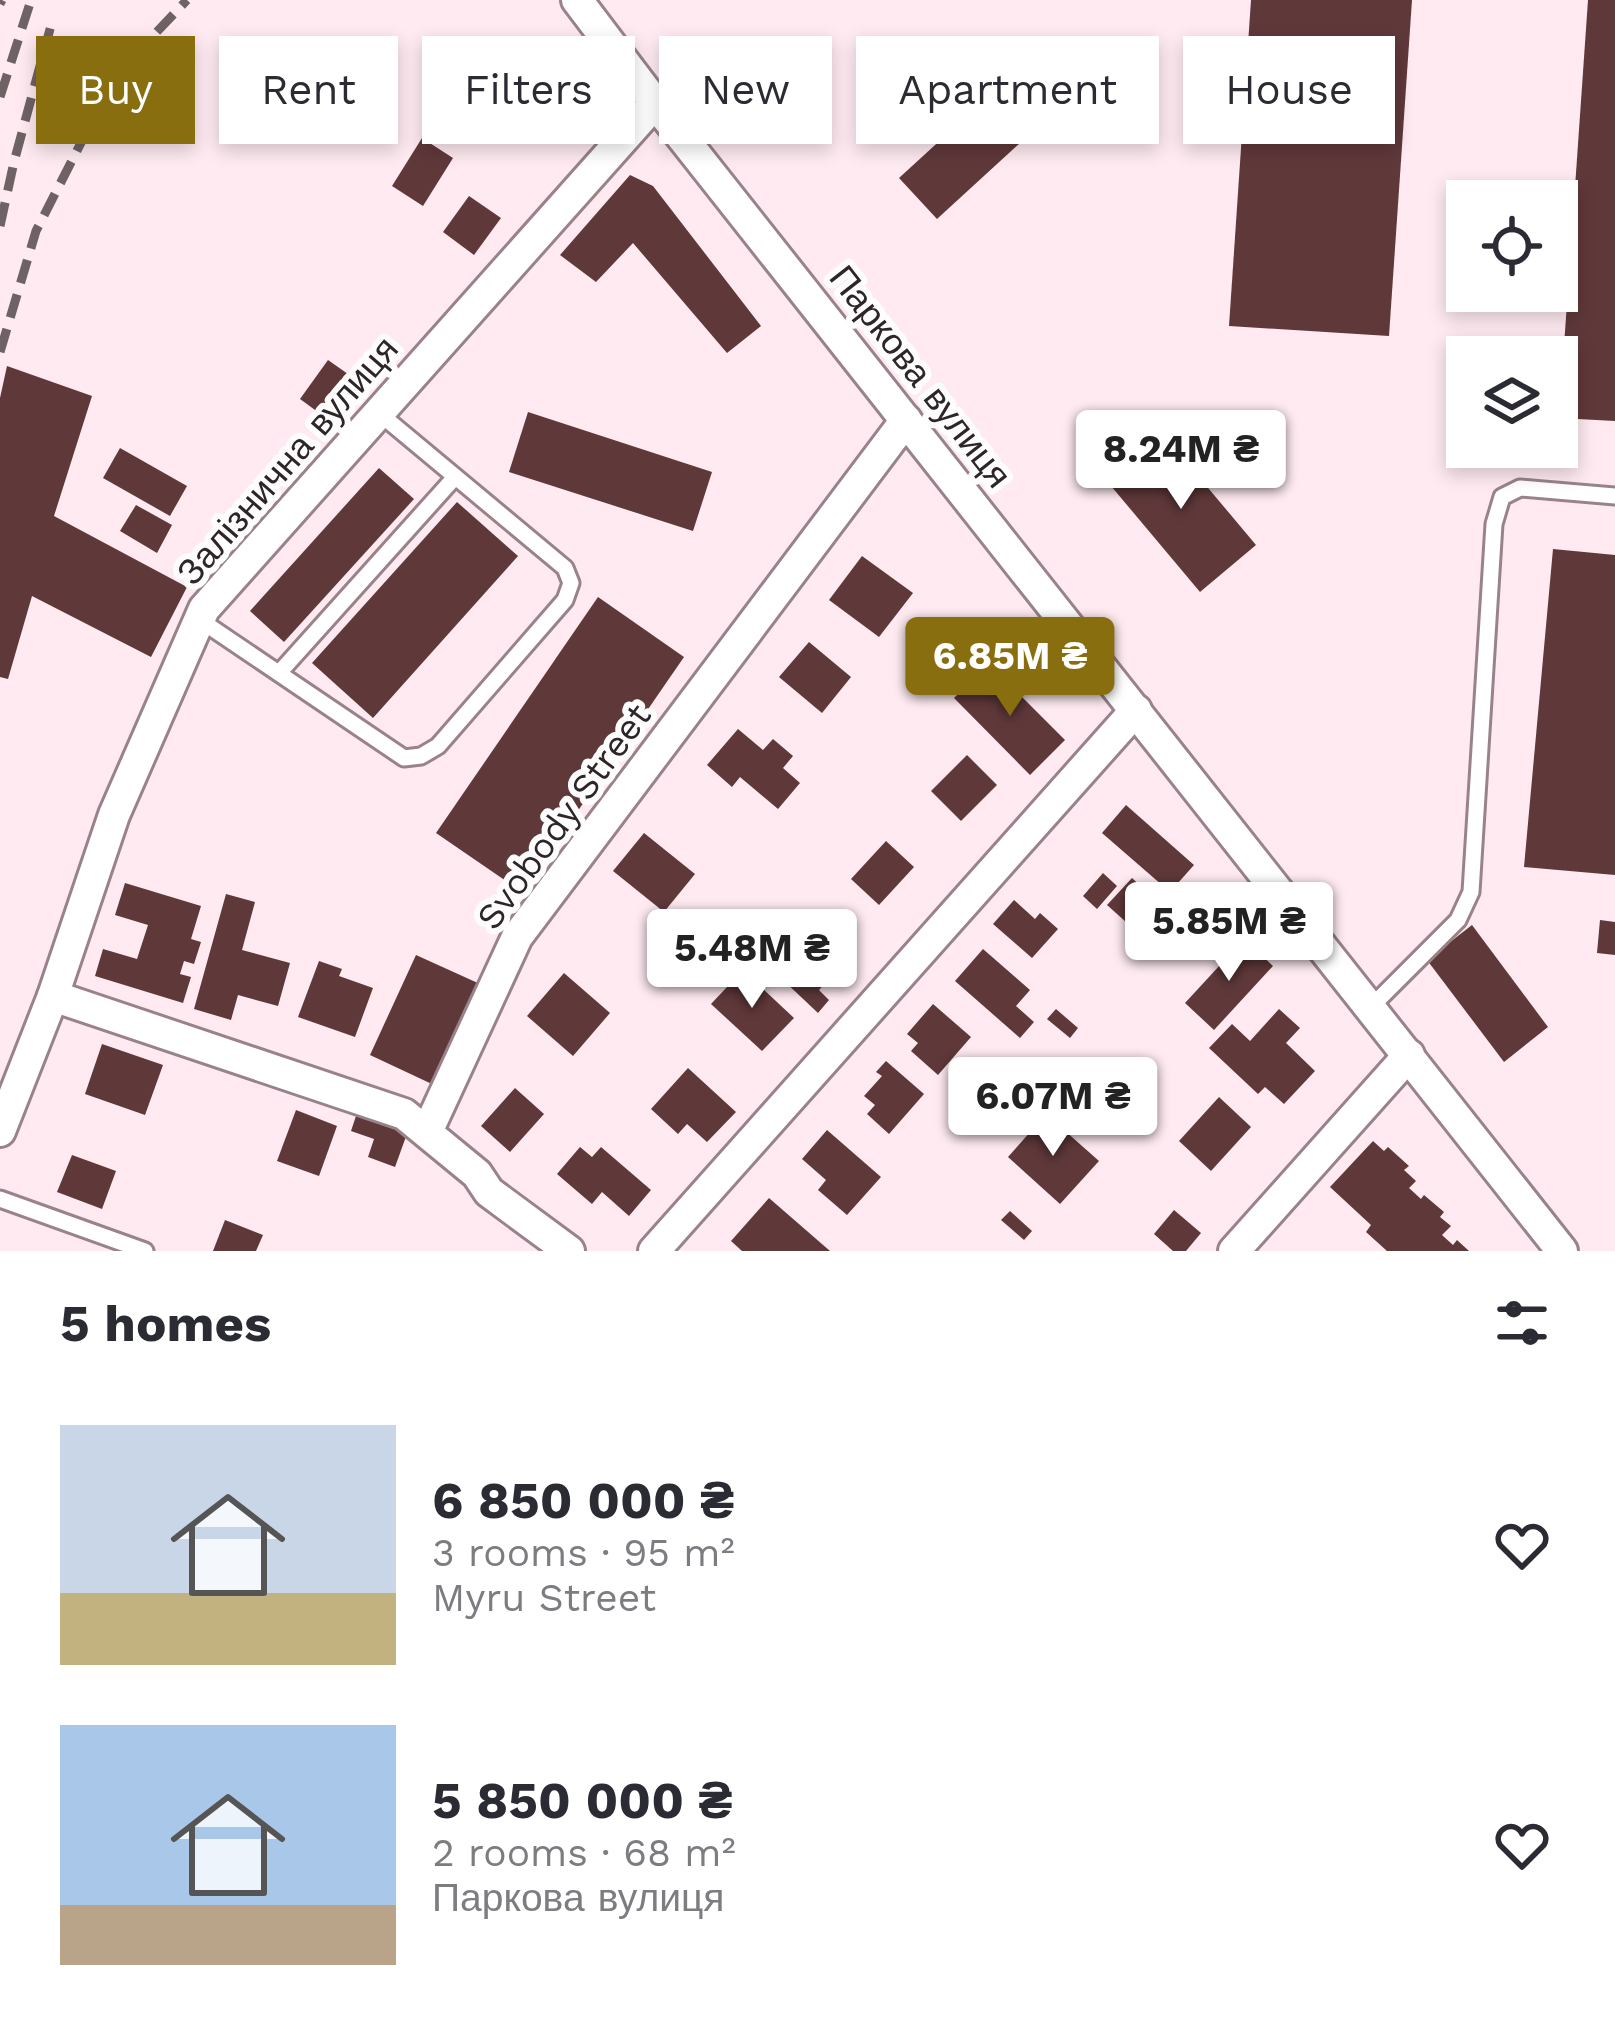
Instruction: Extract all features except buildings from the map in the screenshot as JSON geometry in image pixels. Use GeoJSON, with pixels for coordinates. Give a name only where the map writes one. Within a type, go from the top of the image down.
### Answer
{"type":"FeatureCollection","features":[{"type":"Feature","properties":{"kind":"street","name":"Паркова вулиця"},"geometry":{"type":"LineString","coordinates":[[577,0],[1562,1251]]}},
{"type":"Feature","properties":{"kind":"street","name":"Залізнична вулиця"},"geometry":{"type":"LineString","coordinates":[[0,1130],[53,996],[114,815],[204,609],[655,104]]}},
{"type":"Feature","properties":{"kind":"street","name":"Svobody Street"},"geometry":{"type":"LineString","coordinates":[[428,1132],[517,937],[906,420]]}},
{"type":"Feature","properties":{"kind":"street"},"geometry":{"type":"LineString","coordinates":[[654,1251],[1136,710]]}},
{"type":"Feature","properties":{"kind":"street"},"geometry":{"type":"LineString","coordinates":[[53,996],[404,1114],[477,1174],[489,1192],[569,1251]]}},
{"type":"Feature","properties":{"kind":"street"},"geometry":{"type":"LineString","coordinates":[[1234,1251],[1408,1055]]}},
{"type":"Feature","properties":{"kind":"lane"},"geometry":{"type":"LineString","coordinates":[[200,620],[404,758],[422,756],[438,746],[565,600],[571,583],[565,568],[379,413]]}},
{"type":"Feature","properties":{"kind":"lane"},"geometry":{"type":"LineString","coordinates":[[279,674],[455,477]]}},
{"type":"Feature","properties":{"kind":"lane"},"geometry":{"type":"LineString","coordinates":[[1371,1007],[1459,920],[1471,892],[1494,524],[1502,497],[1520,488],[1615,496]]}},
{"type":"Feature","properties":{"kind":"lane"},"geometry":{"type":"LineString","coordinates":[[0,1199],[145,1251]]}},
{"type":"Feature","properties":{"kind":"railway"},"geometry":{"type":"LineString","coordinates":[[0,4],[2,0]]}},
{"type":"Feature","properties":{"kind":"railway"},"geometry":{"type":"LineString","coordinates":[[0,97],[31,0]]}},
{"type":"Feature","properties":{"kind":"railway"},"geometry":{"type":"LineString","coordinates":[[0,352],[36,231],[86,133],[150,39],[187,0]]}},
{"type":"Feature","properties":{"kind":"railway"},"geometry":{"type":"LineString","coordinates":[[0,226],[53,18]]}}]}
